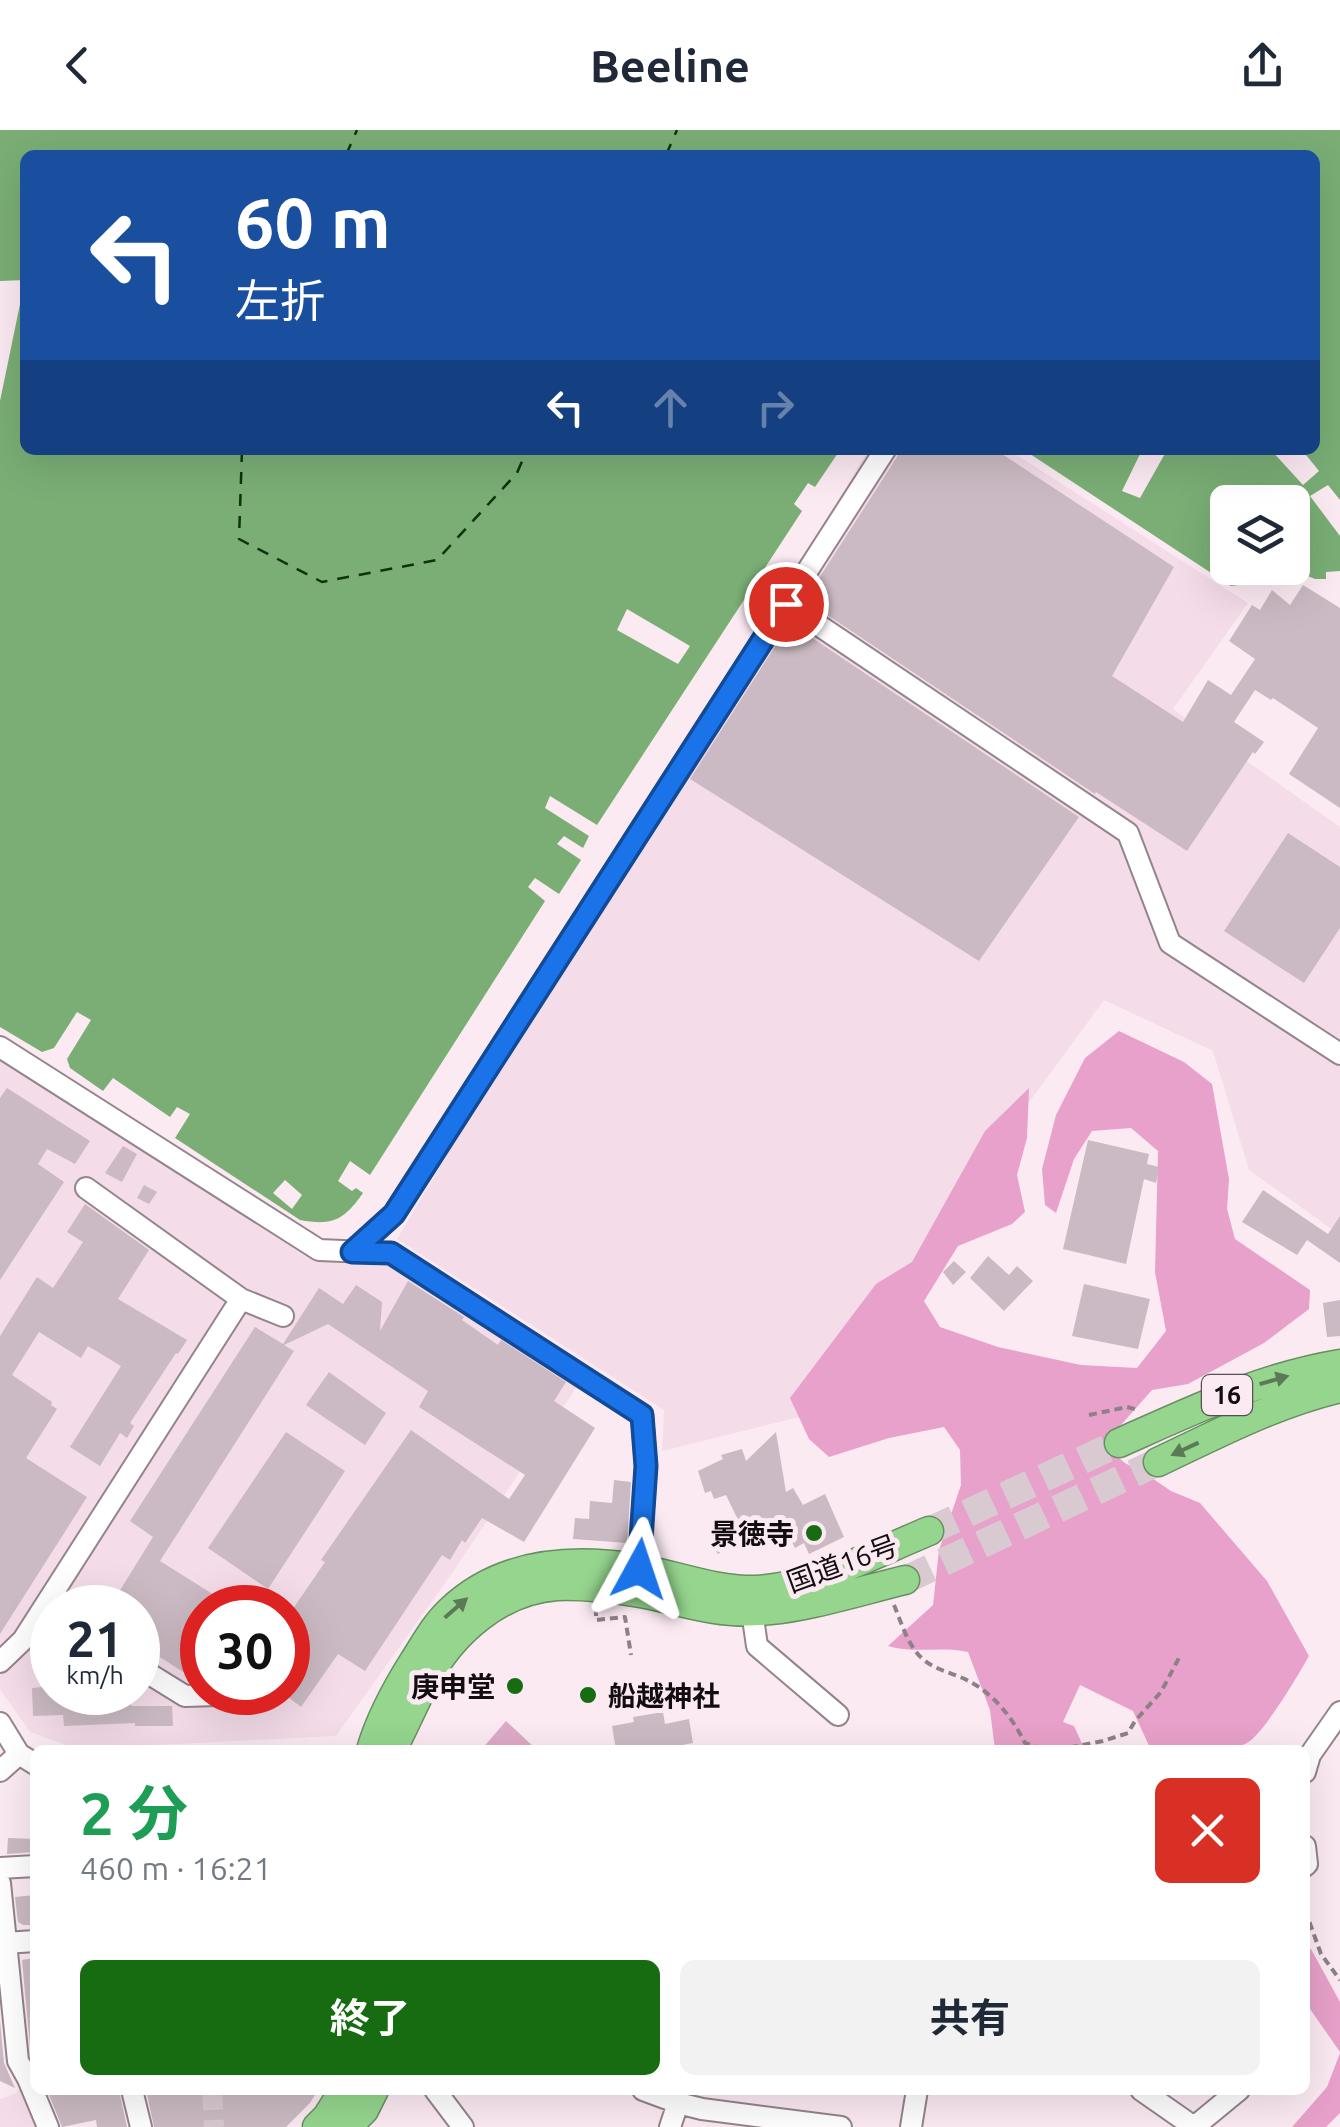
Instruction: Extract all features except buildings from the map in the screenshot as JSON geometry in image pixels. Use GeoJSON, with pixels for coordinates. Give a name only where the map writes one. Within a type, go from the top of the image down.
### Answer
{"type":"FeatureCollection","features":[{"type":"Feature","properties":{"kind":"highway","name":"16"},"geometry":{"type":"LineString","coordinates":[[1119,1443],[1255,1386],[1340,1364]]}},
{"type":"Feature","properties":{"kind":"highway","name":"16"},"geometry":{"type":"LineString","coordinates":[[1158,1462],[1309,1395],[1340,1388]]}},
{"type":"Feature","properties":{"kind":"highway","name":"16"},"geometry":{"type":"LineString","coordinates":[[1216,1400],[1229,1429]]}},
{"type":"Feature","properties":{"kind":"highway","name":"国道16号"},"geometry":{"type":"LineString","coordinates":[[372,1745],[404,1677],[431,1634],[450,1611],[475,1592],[512,1573],[550,1564],[586,1562],[730,1611],[929,1531]]}},
{"type":"Feature","properties":{"kind":"highway","name":"国道16号"},"geometry":{"type":"LineString","coordinates":[[394,1745],[427,1678],[446,1650],[485,1612],[518,1595],[554,1586],[638,1580]]}},
{"type":"Feature","properties":{"kind":"highway","name":"国道16号"},"geometry":{"type":"LineString","coordinates":[[755,1600],[790,1606],[900,1592]]}},
{"type":"Feature","properties":{"kind":"highway"},"geometry":{"type":"LineString","coordinates":[[317,2127],[327,2117],[360,2109]]}},
{"type":"Feature","properties":{"kind":"street"},"geometry":{"type":"LineString","coordinates":[[352,1252],[394,1214],[883,455]]}},
{"type":"Feature","properties":{"kind":"street"},"geometry":{"type":"LineString","coordinates":[[786,604],[1128,833],[1170,944],[1340,1054]]}},
{"type":"Feature","properties":{"kind":"street"},"geometry":{"type":"LineString","coordinates":[[0,1047],[319,1250],[391,1253],[642,1415],[646,1466],[638,1580]]}},
{"type":"Feature","properties":{"kind":"street"},"geometry":{"type":"LineString","coordinates":[[86,1188],[242,1299],[283,1316]]}},
{"type":"Feature","properties":{"kind":"street"},"geometry":{"type":"LineString","coordinates":[[65,1585],[242,1299]]}},
{"type":"Feature","properties":{"kind":"street"},"geometry":{"type":"LineString","coordinates":[[755,1600],[757,1646],[838,1715]]}},
{"type":"Feature","properties":{"kind":"street"},"geometry":{"type":"LineString","coordinates":[[0,1662],[30,1632]]}},
{"type":"Feature","properties":{"kind":"street"},"geometry":{"type":"LineString","coordinates":[[1310,1755],[1340,1712]]}},
{"type":"Feature","properties":{"kind":"street"},"geometry":{"type":"LineString","coordinates":[[0,1724],[27,1759],[0,1771]]}},
{"type":"Feature","properties":{"kind":"street"},"geometry":{"type":"LineString","coordinates":[[0,1868],[30,1866]]}},
{"type":"Feature","properties":{"kind":"street"},"geometry":{"type":"LineString","coordinates":[[0,1883],[3,1966],[18,2061],[30,2076]]}},
{"type":"Feature","properties":{"kind":"street"},"geometry":{"type":"LineString","coordinates":[[5,1943],[30,1942]]}},
{"type":"Feature","properties":{"kind":"street"},"geometry":{"type":"LineString","coordinates":[[38,2095],[48,2127]]}},
{"type":"Feature","properties":{"kind":"street"},"geometry":{"type":"LineString","coordinates":[[133,2095],[140,2127]]}},
{"type":"Feature","properties":{"kind":"street"},"geometry":{"type":"LineString","coordinates":[[439,2095],[463,2127]]}},
{"type":"Feature","properties":{"kind":"street"},"geometry":{"type":"LineString","coordinates":[[656,2095],[702,2109],[841,2127]]}},
{"type":"Feature","properties":{"kind":"street"},"geometry":{"type":"LineString","coordinates":[[911,2127],[916,2095]]}},
{"type":"Feature","properties":{"kind":"street"},"geometry":{"type":"LineString","coordinates":[[1148,2095],[1194,2127],[1233,2095]]}},
{"type":"Feature","properties":{"kind":"street"},"geometry":{"type":"LineString","coordinates":[[670,2127],[678,2103]]}},
{"type":"Feature","properties":{"kind":"path"},"geometry":{"type":"LineString","coordinates":[[1090,1416],[1127,1406],[1149,1414]]}},
{"type":"Feature","properties":{"kind":"path"},"geometry":{"type":"LineString","coordinates":[[900,1592],[908,1640],[923,1659],[988,1692],[1028,1745]]}},
{"type":"Feature","properties":{"kind":"path"},"geometry":{"type":"LineString","coordinates":[[596,1602],[596,1620],[624,1617],[632,1655]]}},
{"type":"Feature","properties":{"kind":"path"},"geometry":{"type":"LineString","coordinates":[[1083,1745],[1128,1733],[1162,1692],[1180,1656]]}},
{"type":"Feature","properties":{"kind":"path"},"geometry":{"type":"LineString","coordinates":[[1310,1924],[1321,1954],[1340,1980]]}},
{"type":"Feature","properties":{"kind":"shaded area"},"geometry":{"type":"Polygon","coordinates":[[[0,130],[1340,130],[1340,500],[1328,485],[1310,496],[1310,485],[1303,485],[1319,471],[1306,455],[1320,455],[1320,150],[20,150],[20,280],[0,281],[0,130]]]}},
{"type":"Feature","properties":{"kind":"shaded area"},"geometry":{"type":"Polygon","coordinates":[[[20,304],[20,455],[837,455],[815,487],[808,483],[794,504],[802,511],[597,825],[550,796],[545,808],[589,836],[583,848],[564,836],[557,844],[581,860],[559,894],[535,878],[528,887],[545,901],[370,1175],[350,1161],[338,1181],[363,1193],[343,1215],[321,1222],[300,1220],[175,1138],[190,1114],[177,1107],[170,1117],[113,1078],[103,1091],[70,1068],[67,1059],[91,1020],[77,1012],[54,1048],[42,1052],[0,1027],[0,401],[20,304]],[[627,609],[617,630],[678,664],[690,646],[627,609]],[[285,1180],[273,1193],[292,1209],[302,1195],[285,1180]]]}},
{"type":"Feature","properties":{"kind":"shaded area"},"geometry":{"type":"Polygon","coordinates":[[[865,455],[1017,455],[1210,579],[1210,585],[1220,585],[1248,603],[1173,709],[1340,827],[1340,1235],[1249,1170],[1213,1051],[1104,1000],[799,1417],[662,1451],[664,1410],[397,1239],[865,455]]]}},
{"type":"Feature","properties":{"kind":"shaded area"},"geometry":{"type":"Polygon","coordinates":[[[1032,455],[1140,455],[1122,491],[1140,498],[1164,455],[1276,455],[1303,485],[1210,485],[1210,572],[1032,455]]]}},
{"type":"Feature","properties":{"kind":"shaded area"},"geometry":{"type":"Polygon","coordinates":[[[1310,496],[1340,536],[1340,571],[1326,572],[1326,579],[1310,577],[1310,496]]]}},
{"type":"Feature","properties":{"kind":"shaded area"},"geometry":{"type":"Polygon","coordinates":[[[1119,1031],[1184,1062],[1212,1084],[1229,1179],[1227,1209],[1235,1239],[1310,1290],[1309,1309],[1264,1343],[1188,1384],[1152,1390],[1112,1435],[1113,1453],[1125,1463],[1171,1491],[1200,1503],[1267,1581],[1309,1656],[1261,1730],[1242,1745],[1149,1745],[1133,1711],[1080,1685],[1063,1722],[1074,1726],[1083,1745],[994,1745],[990,1710],[968,1652],[888,1646],[933,1605],[939,1550],[961,1485],[960,1450],[944,1427],[889,1438],[829,1457],[809,1439],[790,1398],[876,1284],[912,1262],[985,1131],[1029,1088],[1027,1138],[1017,1175],[1025,1212],[1012,1224],[958,1246],[924,1301],[940,1327],[998,1347],[1081,1365],[1137,1368],[1166,1331],[1155,1272],[1158,1151],[1131,1128],[1092,1131],[1074,1159],[1056,1213],[1045,1205],[1042,1169],[1056,1115],[1085,1058],[1119,1031]]]}},
{"type":"Feature","properties":{"kind":"shaded area"},"geometry":{"type":"Polygon","coordinates":[[[0,1055],[321,1262],[395,1262],[580,1382],[450,1576],[336,1736],[156,1745],[65,1745],[30,1732],[0,1689],[0,1055]]]}},
{"type":"Feature","properties":{"kind":"shaded area"},"geometry":{"type":"Polygon","coordinates":[[[506,1721],[532,1745],[485,1745],[506,1721]]]}},
{"type":"Feature","properties":{"kind":"shaded area"},"geometry":{"type":"Polygon","coordinates":[[[1310,1949],[1340,2002],[1340,2052],[1310,2009],[1310,1949]]]}},
{"type":"Feature","properties":{"kind":"shaded area"},"geometry":{"type":"Polygon","coordinates":[[[1340,2053],[1340,2113],[1326,2127],[1292,2127],[1327,2087],[1340,2053]]]}},
{"type":"Feature","properties":{"kind":"shaded area"},"geometry":{"type":"Polygon","coordinates":[[[24,2086],[42,2127],[0,2127],[0,2099],[24,2086]]]}},
{"type":"Feature","properties":{"kind":"ferry route"},"geometry":{"type":"LineString","coordinates":[[348,150],[357,130]]}},
{"type":"Feature","properties":{"kind":"ferry route"},"geometry":{"type":"LineString","coordinates":[[668,150],[677,130]]}},
{"type":"Feature","properties":{"kind":"ferry route"},"geometry":{"type":"LineString","coordinates":[[242,455],[239,539],[322,582],[437,560],[517,473],[525,455]]}},
{"type":"Feature","properties":{"kind":"tunnel"},"geometry":{"type":"LineString","coordinates":[[929,1531],[1119,1443]]}},
{"type":"Feature","properties":{"kind":"tunnel"},"geometry":{"type":"LineString","coordinates":[[905,1580],[1158,1462]]}},
{"type":"Feature","properties":{"kind":"tunnel"},"geometry":{"type":"LineString","coordinates":[[212,2095],[214,2127]]}},
{"type":"Feature","properties":{"kind":"place","name":"景徳寺"},"geometry":{"type":"Point","coordinates":[814,1533]}},
{"type":"Feature","properties":{"kind":"place","name":"庚申堂"},"geometry":{"type":"Point","coordinates":[515,1686]}},
{"type":"Feature","properties":{"kind":"place","name":"船越神社"},"geometry":{"type":"Point","coordinates":[588,1695]}},
{"type":"Feature","properties":{"kind":"route"},"geometry":{"type":"LineString","coordinates":[[639,1569],[646,1466],[642,1415],[391,1253],[352,1252],[394,1214],[786,604]]}}]}
